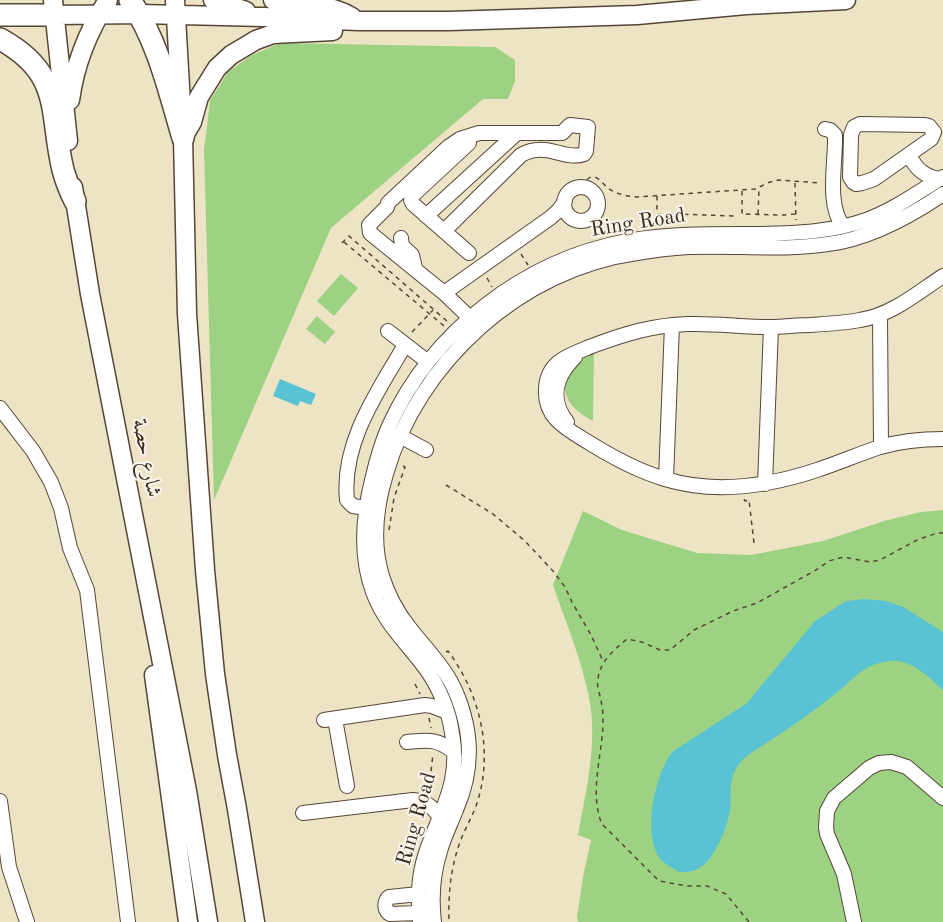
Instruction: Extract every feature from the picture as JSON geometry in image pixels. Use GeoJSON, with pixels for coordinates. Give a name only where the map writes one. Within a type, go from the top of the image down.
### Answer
{"type":"FeatureCollection","features":[{"type":"Feature","properties":{"kind":"highway"},"geometry":{"type":"LineString","coordinates":[[0,15],[54,7]]}},
{"type":"Feature","properties":{"kind":"highway"},"geometry":{"type":"LineString","coordinates":[[135,7],[155,46],[183,138]]}},
{"type":"Feature","properties":{"kind":"highway"},"geometry":{"type":"LineString","coordinates":[[0,39],[27,58],[45,81],[54,107],[63,168],[75,201]]}},
{"type":"Feature","properties":{"kind":"main road"},"geometry":{"type":"LineString","coordinates":[[213,0],[264,17]]}},
{"type":"Feature","properties":{"kind":"main road"},"geometry":{"type":"LineString","coordinates":[[273,0],[328,7],[359,21]]}},
{"type":"Feature","properties":{"kind":"main road"},"geometry":{"type":"LineString","coordinates":[[54,7],[176,8],[264,17],[359,21],[449,21],[638,15],[747,5],[846,0]]}},
{"type":"Feature","properties":{"kind":"main road","name":"شارع حصة"},"geometry":{"type":"LineString","coordinates":[[54,7],[75,201],[90,294],[187,791],[208,922]]}},
{"type":"Feature","properties":{"kind":"main road"},"geometry":{"type":"LineString","coordinates":[[66,129],[72,86],[81,50],[103,7]]}},
{"type":"Feature","properties":{"kind":"main road"},"geometry":{"type":"LineString","coordinates":[[176,8],[183,138],[188,314],[204,570],[215,674],[255,922]]}},
{"type":"Feature","properties":{"kind":"main road"},"geometry":{"type":"LineString","coordinates":[[183,138],[192,122],[199,97],[217,69],[231,55],[256,40],[273,34],[339,30],[348,28],[359,21]]}},
{"type":"Feature","properties":{"kind":"main road"},"geometry":{"type":"LineString","coordinates":[[133,507],[133,548],[150,643],[188,922]]}},
{"type":"Feature","properties":{"kind":"street"},"geometry":{"type":"LineString","coordinates":[[860,124],[938,127],[931,140],[912,161],[869,181],[856,184],[851,180],[851,135],[854,126],[860,124]]}},
{"type":"Feature","properties":{"kind":"street"},"geometry":{"type":"LineString","coordinates":[[444,231],[521,155],[543,149],[580,156],[586,151],[588,128],[570,125],[562,133],[479,134],[466,140],[371,222],[370,233],[444,293],[470,318]]}},
{"type":"Feature","properties":{"kind":"street"},"geometry":{"type":"LineString","coordinates":[[825,129],[835,135],[834,198],[836,215],[843,226]]}},
{"type":"Feature","properties":{"kind":"street"},"geometry":{"type":"LineString","coordinates":[[542,132],[543,149]]}},
{"type":"Feature","properties":{"kind":"street"},"geometry":{"type":"LineString","coordinates":[[426,216],[516,133]]}},
{"type":"Feature","properties":{"kind":"street"},"geometry":{"type":"LineString","coordinates":[[466,140],[487,160]]}},
{"type":"Feature","properties":{"kind":"street"},"geometry":{"type":"LineString","coordinates":[[466,140],[411,197],[411,202],[469,253]]}},
{"type":"Feature","properties":{"kind":"street"},"geometry":{"type":"LineString","coordinates":[[912,161],[926,176],[941,178]]}},
{"type":"Feature","properties":{"kind":"street"},"geometry":{"type":"LineString","coordinates":[[912,161],[916,182],[912,197]]}},
{"type":"Feature","properties":{"kind":"street","name":"Ring Road"},"geometry":{"type":"LineString","coordinates":[[434,922],[433,889],[436,866],[441,846],[458,808],[465,784],[469,760],[468,736],[463,712],[449,679],[392,601],[381,574],[376,545],[376,516],[400,405],[428,362],[455,332],[497,296],[534,273],[573,256],[627,241],[689,235],[796,233],[828,230],[865,220],[894,208],[941,178]]}},
{"type":"Feature","properties":{"kind":"street"},"geometry":{"type":"LineString","coordinates":[[444,293],[550,218],[559,210],[569,193],[582,187],[591,190],[597,197],[598,207],[594,215],[586,220],[550,218]]}},
{"type":"Feature","properties":{"kind":"street","name":"Ring Road"},"geometry":{"type":"LineString","coordinates":[[411,916],[407,896],[422,866],[452,782],[454,752],[448,718],[436,687],[428,672],[383,614],[372,591],[365,565],[363,539],[366,508],[378,457],[439,371],[461,346],[511,303],[567,273],[597,262],[628,254],[689,247],[802,247],[830,244],[870,234],[907,216],[943,194]]}},
{"type":"Feature","properties":{"kind":"street"},"geometry":{"type":"LineString","coordinates":[[828,230],[834,198]]}},
{"type":"Feature","properties":{"kind":"street"},"geometry":{"type":"LineString","coordinates":[[565,201],[566,211],[572,218]]}},
{"type":"Feature","properties":{"kind":"street"},"geometry":{"type":"LineString","coordinates":[[391,249],[406,233],[402,246],[412,255],[416,270]]}},
{"type":"Feature","properties":{"kind":"street"},"geometry":{"type":"LineString","coordinates":[[943,276],[893,309],[862,320],[771,327],[672,325],[626,334],[586,349],[566,367],[556,388],[559,410],[578,436],[621,460],[666,479],[690,484],[715,486],[765,484],[792,478],[881,447],[920,440],[943,439]]}},
{"type":"Feature","properties":{"kind":"street"},"geometry":{"type":"LineString","coordinates":[[880,315],[881,447]]}},
{"type":"Feature","properties":{"kind":"street"},"geometry":{"type":"LineString","coordinates":[[666,479],[672,325]]}},
{"type":"Feature","properties":{"kind":"street"},"geometry":{"type":"LineString","coordinates":[[765,484],[771,327]]}},
{"type":"Feature","properties":{"kind":"street"},"geometry":{"type":"LineString","coordinates":[[386,334],[428,362]]}},
{"type":"Feature","properties":{"kind":"street"},"geometry":{"type":"LineString","coordinates":[[366,508],[351,504],[347,498],[349,466],[354,444],[384,379],[404,347]]}},
{"type":"Feature","properties":{"kind":"street"},"geometry":{"type":"LineString","coordinates":[[0,408],[33,451],[51,482],[61,508],[70,548],[87,590],[128,922]]}},
{"type":"Feature","properties":{"kind":"street"},"geometry":{"type":"LineString","coordinates":[[362,424],[426,450]]}},
{"type":"Feature","properties":{"kind":"street"},"geometry":{"type":"LineString","coordinates":[[425,705],[432,697],[436,687]]}},
{"type":"Feature","properties":{"kind":"street"},"geometry":{"type":"LineString","coordinates":[[347,786],[330,719],[425,705],[432,706],[448,718],[433,740]]}},
{"type":"Feature","properties":{"kind":"street"},"geometry":{"type":"LineString","coordinates":[[407,742],[433,740],[454,752]]}},
{"type":"Feature","properties":{"kind":"street"},"geometry":{"type":"LineString","coordinates":[[854,922],[844,874],[827,834],[827,811],[834,798],[869,768],[885,762],[906,767],[943,798]]}},
{"type":"Feature","properties":{"kind":"street"},"geometry":{"type":"LineString","coordinates":[[303,813],[419,800],[430,805],[439,816]]}},
{"type":"Feature","properties":{"kind":"street"},"geometry":{"type":"LineString","coordinates":[[0,801],[4,867],[27,922]]}},
{"type":"Feature","properties":{"kind":"street"},"geometry":{"type":"LineString","coordinates":[[407,896],[411,916]]}},
{"type":"Feature","properties":{"kind":"path"},"geometry":{"type":"LineString","coordinates":[[582,187],[592,176],[609,189],[636,197],[742,190],[778,180],[834,183]]}},
{"type":"Feature","properties":{"kind":"path"},"geometry":{"type":"LineString","coordinates":[[795,181],[796,233]]}},
{"type":"Feature","properties":{"kind":"path"},"geometry":{"type":"LineString","coordinates":[[758,215],[759,187]]}},
{"type":"Feature","properties":{"kind":"path"},"geometry":{"type":"LineString","coordinates":[[742,190],[742,214],[796,214]]}},
{"type":"Feature","properties":{"kind":"path"},"geometry":{"type":"LineString","coordinates":[[657,196],[657,214],[735,216]]}},
{"type":"Feature","properties":{"kind":"path"},"geometry":{"type":"LineString","coordinates":[[674,214],[675,226]]}},
{"type":"Feature","properties":{"kind":"path"},"geometry":{"type":"LineString","coordinates":[[349,236],[455,332],[343,242],[349,236]]}},
{"type":"Feature","properties":{"kind":"path"},"geometry":{"type":"LineString","coordinates":[[514,244],[534,273]]}},
{"type":"Feature","properties":{"kind":"path"},"geometry":{"type":"LineString","coordinates":[[481,267],[497,296]]}},
{"type":"Feature","properties":{"kind":"path"},"geometry":{"type":"LineString","coordinates":[[446,485],[493,514],[525,541],[553,571],[565,587],[594,640],[603,662]]}},
{"type":"Feature","properties":{"kind":"path"},"geometry":{"type":"LineString","coordinates":[[740,486],[745,501],[749,500],[754,543]]}},
{"type":"Feature","properties":{"kind":"path"},"geometry":{"type":"LineString","coordinates":[[749,922],[726,894],[707,886],[687,886],[659,881],[602,824],[597,814],[597,798],[603,715],[597,680],[603,662],[627,639],[642,642],[660,650],[670,650],[694,630],[765,598],[829,561],[843,557],[870,562],[880,560],[917,540],[943,533]]}},
{"type":"Feature","properties":{"kind":"green space"},"geometry":{"type":"Polygon","coordinates":[[[280,43],[495,47],[515,60],[515,81],[508,99],[483,99],[331,228],[214,500],[204,150],[210,101],[228,72],[252,55],[280,43]]]}},
{"type":"Feature","properties":{"kind":"green space"},"geometry":{"type":"Polygon","coordinates":[[[341,274],[358,288],[334,316],[317,301],[341,274]]]}},
{"type":"Feature","properties":{"kind":"green space"},"geometry":{"type":"Polygon","coordinates":[[[317,316],[335,332],[325,344],[306,329],[317,316]]]}},
{"type":"Feature","properties":{"kind":"green space"},"geometry":{"type":"Polygon","coordinates":[[[594,349],[593,421],[570,403],[565,383],[573,362],[594,349]]]}},
{"type":"Feature","properties":{"kind":"green space"},"geometry":{"type":"Polygon","coordinates":[[[943,510],[943,922],[578,922],[583,877],[591,840],[578,835],[590,769],[592,719],[583,673],[553,585],[583,511],[622,530],[697,553],[751,555],[823,541],[884,521],[921,512],[943,510]]]}},
{"type":"Feature","properties":{"kind":"water"},"geometry":{"type":"Polygon","coordinates":[[[280,379],[316,394],[311,405],[300,401],[298,406],[273,396],[280,379]]]}},
{"type":"Feature","properties":{"kind":"water"},"geometry":{"type":"Polygon","coordinates":[[[865,599],[886,601],[903,607],[943,632],[943,690],[922,672],[898,661],[888,661],[866,669],[740,763],[732,779],[726,827],[717,848],[705,864],[698,869],[682,872],[661,860],[655,849],[651,821],[660,775],[672,752],[747,703],[815,621],[846,601],[865,599]]]}}]}
